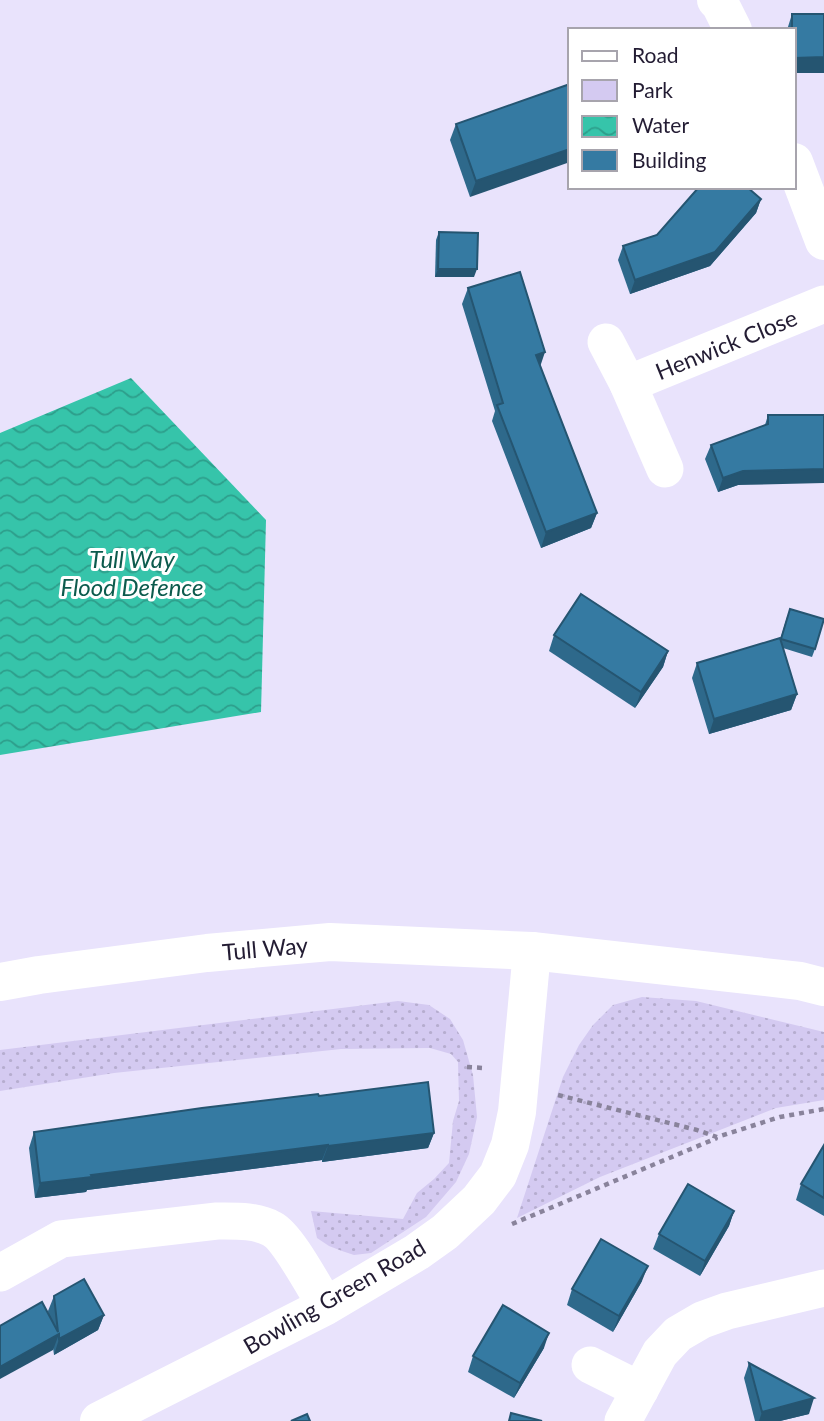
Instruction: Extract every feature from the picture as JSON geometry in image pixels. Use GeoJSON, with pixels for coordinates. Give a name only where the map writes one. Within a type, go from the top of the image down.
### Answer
{"type":"FeatureCollection","features":[{"type":"Feature","properties":{"kind":"street"},"geometry":{"type":"LineString","coordinates":[[716,0],[732,28]]}},
{"type":"Feature","properties":{"kind":"street"},"geometry":{"type":"LineString","coordinates":[[796,167],[824,241]]}},
{"type":"Feature","properties":{"kind":"street","name":"Henwick Close"},"geometry":{"type":"LineString","coordinates":[[628,384],[824,304]]}},
{"type":"Feature","properties":{"kind":"street"},"geometry":{"type":"LineString","coordinates":[[606,342],[628,384],[665,469]]}},
{"type":"Feature","properties":{"kind":"street","name":"Tull Way"},"geometry":{"type":"LineString","coordinates":[[0,982],[207,953],[330,942],[532,951]]}},
{"type":"Feature","properties":{"kind":"street"},"geometry":{"type":"LineString","coordinates":[[532,951],[800,981],[824,987]]}},
{"type":"Feature","properties":{"kind":"street","name":"Bowling Green Road"},"geometry":{"type":"LineString","coordinates":[[99,1421],[326,1306],[417,1252],[445,1232],[479,1200],[498,1174],[510,1145],[517,1111],[532,951]]}},
{"type":"Feature","properties":{"kind":"street"},"geometry":{"type":"LineString","coordinates":[[0,1273],[61,1239],[217,1221],[242,1222],[263,1225],[285,1240],[326,1306]]}},
{"type":"Feature","properties":{"kind":"street"},"geometry":{"type":"LineString","coordinates":[[623,1421],[660,1353],[678,1334],[702,1320],[727,1311],[824,1288]]}},
{"type":"Feature","properties":{"kind":"street"},"geometry":{"type":"LineString","coordinates":[[590,1364],[640,1390]]}},
{"type":"Feature","properties":{"kind":"path"},"geometry":{"type":"LineString","coordinates":[[521,1072],[547,1093],[697,1130],[718,1138]]}},
{"type":"Feature","properties":{"kind":"path"},"geometry":{"type":"LineString","coordinates":[[506,1227],[718,1138],[780,1117],[824,1109]]}},
{"type":"Feature","properties":{"kind":"green space"},"geometry":{"type":"Polygon","coordinates":[[[642,997],[696,1001],[824,1032],[824,1100],[776,1108],[600,1177],[517,1218],[563,1077],[579,1045],[593,1025],[613,1005],[642,997]]]}},
{"type":"Feature","properties":{"kind":"green space"},"geometry":{"type":"Polygon","coordinates":[[[398,1001],[429,1005],[450,1019],[463,1040],[473,1075],[477,1117],[469,1154],[456,1182],[426,1217],[371,1253],[354,1255],[329,1246],[317,1238],[311,1211],[403,1219],[417,1193],[449,1163],[453,1121],[459,1101],[458,1062],[451,1054],[430,1048],[341,1049],[114,1073],[0,1091],[0,1050],[398,1001]]]}},
{"type":"Feature","properties":{"kind":"water","name":"Tull Way Flood Defence"},"geometry":{"type":"Polygon","coordinates":[[[131,378],[266,520],[261,712],[0,755],[0,433],[131,378]]]}},
{"type":"Feature","properties":{"kind":"building"},"geometry":{"type":"Polygon","coordinates":[[[792,14],[824,14],[824,57],[796,58],[796,28],[792,28],[792,14]]]}},
{"type":"Feature","properties":{"kind":"building"},"geometry":{"type":"Polygon","coordinates":[[[568,85],[568,150],[476,181],[456,124],[568,85]]]}},
{"type":"Feature","properties":{"kind":"building"},"geometry":{"type":"Polygon","coordinates":[[[697,189],[749,189],[761,199],[715,252],[635,280],[623,246],[657,235],[697,189]]]}},
{"type":"Feature","properties":{"kind":"building"},"geometry":{"type":"Polygon","coordinates":[[[439,232],[478,233],[477,269],[438,269],[439,232]]]}},
{"type":"Feature","properties":{"kind":"building"},"geometry":{"type":"Polygon","coordinates":[[[520,272],[545,352],[536,355],[597,513],[546,532],[497,405],[503,403],[468,288],[520,272]]]}},
{"type":"Feature","properties":{"kind":"building"},"geometry":{"type":"Polygon","coordinates":[[[768,415],[824,415],[824,469],[743,471],[723,478],[711,445],[768,424],[768,415]]]}},
{"type":"Feature","properties":{"kind":"building"},"geometry":{"type":"Polygon","coordinates":[[[581,594],[668,651],[641,692],[554,635],[581,594]]]}},
{"type":"Feature","properties":{"kind":"building"},"geometry":{"type":"Polygon","coordinates":[[[790,609],[824,619],[815,649],[781,639],[790,609]]]}},
{"type":"Feature","properties":{"kind":"building"},"geometry":{"type":"Polygon","coordinates":[[[780,638],[797,694],[714,719],[697,663],[780,638]]]}},
{"type":"Feature","properties":{"kind":"building"},"geometry":{"type":"Polygon","coordinates":[[[428,1082],[434,1133],[40,1183],[34,1132],[202,1108],[428,1082]]]}},
{"type":"Feature","properties":{"kind":"building"},"geometry":{"type":"Polygon","coordinates":[[[824,1145],[824,1198],[801,1184],[824,1145]]]}},
{"type":"Feature","properties":{"kind":"building"},"geometry":{"type":"Polygon","coordinates":[[[688,1184],[734,1211],[705,1261],[659,1234],[688,1184]]]}},
{"type":"Feature","properties":{"kind":"building"},"geometry":{"type":"Polygon","coordinates":[[[601,1239],[648,1266],[619,1316],[572,1289],[601,1239]]]}},
{"type":"Feature","properties":{"kind":"building"},"geometry":{"type":"Polygon","coordinates":[[[84,1279],[104,1315],[59,1339],[59,1334],[0,1367],[0,1326],[42,1302],[58,1332],[54,1296],[84,1279]]]}},
{"type":"Feature","properties":{"kind":"building"},"geometry":{"type":"Polygon","coordinates":[[[503,1305],[549,1333],[520,1383],[473,1356],[503,1305]]]}},
{"type":"Feature","properties":{"kind":"building"},"geometry":{"type":"Polygon","coordinates":[[[749,1363],[814,1398],[762,1412],[749,1363]]]}},
{"type":"Feature","properties":{"kind":"building"},"geometry":{"type":"Polygon","coordinates":[[[511,1413],[542,1421],[509,1421],[511,1413]]]}},
{"type":"Feature","properties":{"kind":"building"},"geometry":{"type":"Polygon","coordinates":[[[307,1414],[310,1421],[291,1421],[307,1414]]]}}]}
